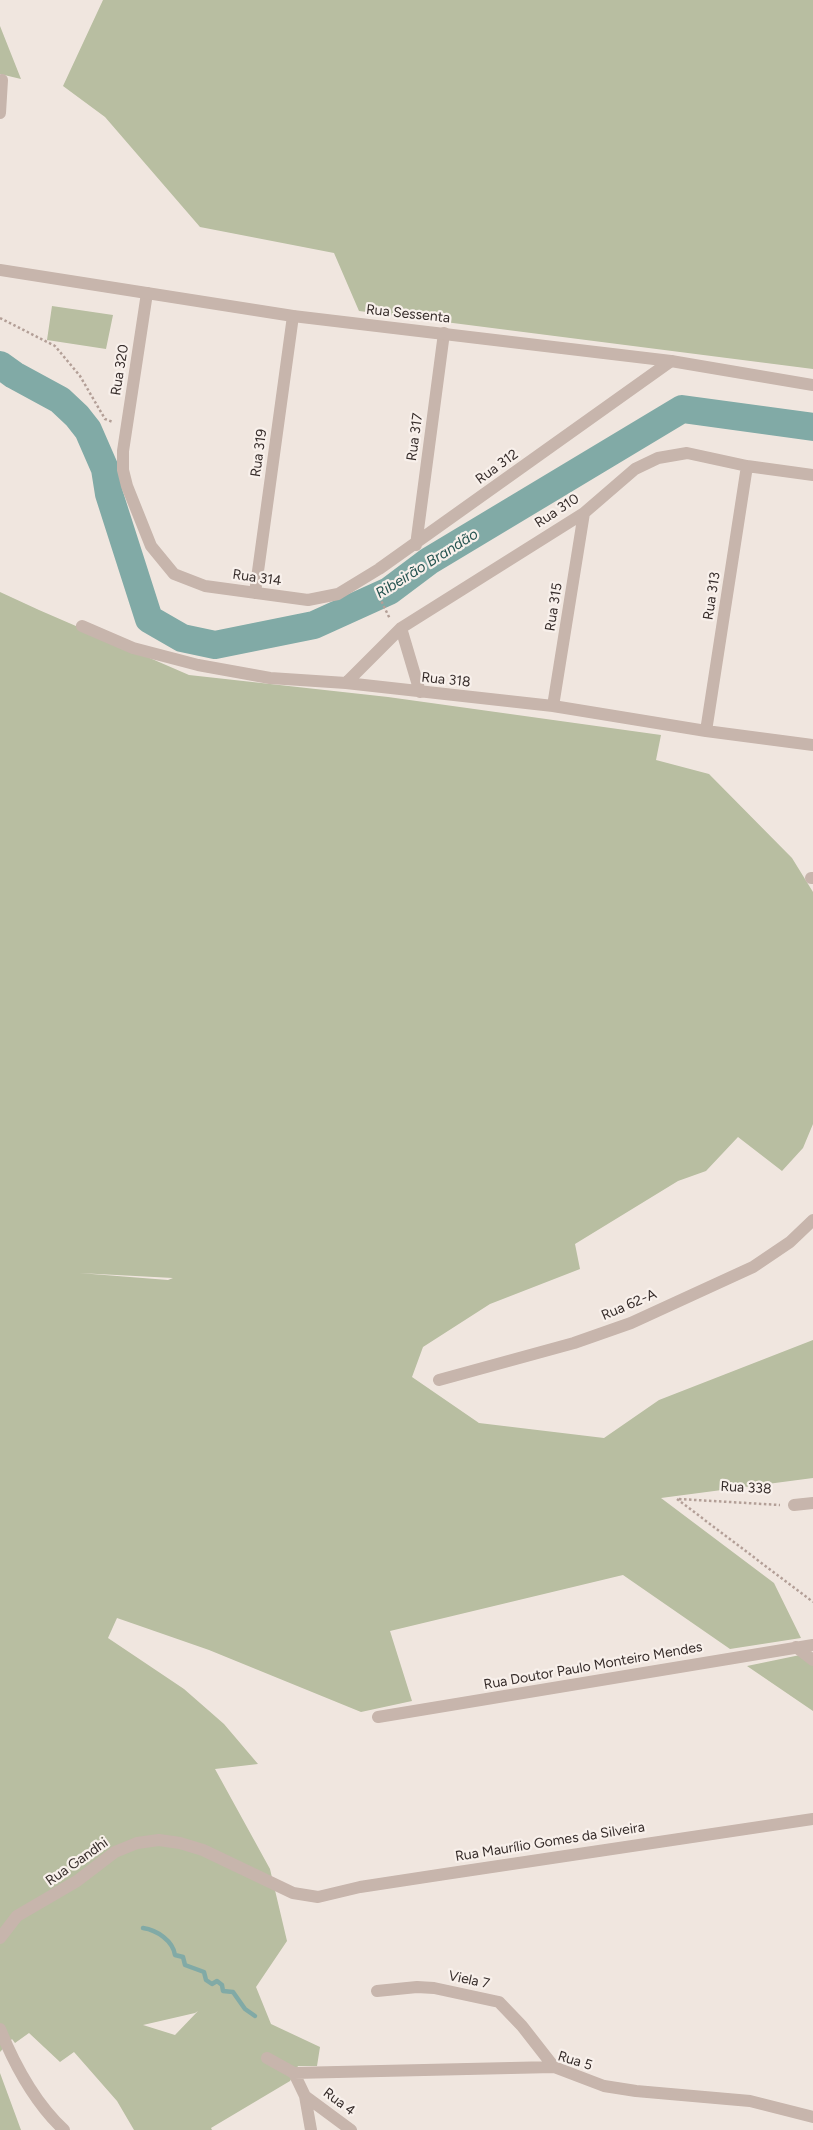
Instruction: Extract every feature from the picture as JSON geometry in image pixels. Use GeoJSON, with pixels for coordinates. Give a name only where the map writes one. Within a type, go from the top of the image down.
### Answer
{"type":"FeatureCollection","features":[{"type":"Feature","properties":{"kind":"street"},"geometry":{"type":"LineString","coordinates":[[0,113],[2,80]]}},
{"type":"Feature","properties":{"kind":"street","name":"Rua Sessenta"},"geometry":{"type":"LineString","coordinates":[[0,270],[293,316],[671,361],[813,385]]}},
{"type":"Feature","properties":{"kind":"street","name":"Rua 320"},"geometry":{"type":"LineString","coordinates":[[147,293],[123,451],[123,470],[127,486],[151,546],[174,574]]}},
{"type":"Feature","properties":{"kind":"street","name":"Rua 319"},"geometry":{"type":"LineString","coordinates":[[255,593],[293,316]]}},
{"type":"Feature","properties":{"kind":"street","name":"Rua 317"},"geometry":{"type":"LineString","coordinates":[[416,545],[444,333]]}},
{"type":"Feature","properties":{"kind":"street","name":"Rua 312"},"geometry":{"type":"LineString","coordinates":[[338,594],[416,545],[671,361]]}},
{"type":"Feature","properties":{"kind":"street","name":"Rua 310"},"geometry":{"type":"LineString","coordinates":[[346,683],[401,628],[584,513],[635,469],[658,458],[688,453],[747,466],[813,475]]}},
{"type":"Feature","properties":{"kind":"street","name":"Rua 313"},"geometry":{"type":"LineString","coordinates":[[706,731],[747,466]]}},
{"type":"Feature","properties":{"kind":"street","name":"Rua 315"},"geometry":{"type":"LineString","coordinates":[[553,706],[584,513]]}},
{"type":"Feature","properties":{"kind":"street","name":"Rua 314"},"geometry":{"type":"LineString","coordinates":[[174,574],[206,586],[308,600],[338,594]]}},
{"type":"Feature","properties":{"kind":"street","name":"Rua 318"},"geometry":{"type":"LineString","coordinates":[[82,626],[133,648],[198,665],[270,678],[346,683],[553,706],[706,731],[813,745]]}},
{"type":"Feature","properties":{"kind":"street"},"geometry":{"type":"LineString","coordinates":[[401,628],[420,692]]}},
{"type":"Feature","properties":{"kind":"street","name":"Rua 62-A"},"geometry":{"type":"LineString","coordinates":[[439,1380],[574,1343],[631,1323],[753,1267],[790,1242],[813,1220]]}},
{"type":"Feature","properties":{"kind":"street"},"geometry":{"type":"LineString","coordinates":[[794,1505],[813,1503]]}},
{"type":"Feature","properties":{"kind":"street","name":"Rua Doutor Paulo Monteiro Mendes"},"geometry":{"type":"LineString","coordinates":[[378,1718],[813,1645]]}},
{"type":"Feature","properties":{"kind":"street"},"geometry":{"type":"LineString","coordinates":[[796,1647],[813,1660]]}},
{"type":"Feature","properties":{"kind":"street","name":"Rua Maurílio Gomes da Silveira"},"geometry":{"type":"LineString","coordinates":[[293,1893],[318,1897],[360,1887],[436,1875],[813,1819]]}},
{"type":"Feature","properties":{"kind":"street","name":"Rua Gandhi"},"geometry":{"type":"LineString","coordinates":[[0,1938],[17,1916],[77,1882],[115,1852],[137,1843],[159,1840],[180,1843],[204,1850],[293,1893]]}},
{"type":"Feature","properties":{"kind":"street","name":"Viela 7"},"geometry":{"type":"LineString","coordinates":[[377,1991],[417,1986],[499,2002],[522,2026],[554,2067]]}},
{"type":"Feature","properties":{"kind":"street"},"geometry":{"type":"LineString","coordinates":[[0,2029],[8,2049],[34,2097],[64,2130]]}},
{"type":"Feature","properties":{"kind":"street"},"geometry":{"type":"LineString","coordinates":[[267,2058],[294,2073]]}},
{"type":"Feature","properties":{"kind":"street","name":"Rua 5"},"geometry":{"type":"LineString","coordinates":[[294,2073],[554,2067],[604,2086],[636,2091],[750,2101],[813,2117]]}},
{"type":"Feature","properties":{"kind":"street","name":"Rua 4"},"geometry":{"type":"LineString","coordinates":[[294,2073],[304,2096],[351,2130]]}},
{"type":"Feature","properties":{"kind":"street"},"geometry":{"type":"LineString","coordinates":[[304,2096],[312,2130]]}},
{"type":"Feature","properties":{"kind":"path"},"geometry":{"type":"LineString","coordinates":[[0,318],[55,346],[80,376],[105,419],[127,425]]}},
{"type":"Feature","properties":{"kind":"path"},"geometry":{"type":"LineString","coordinates":[[378,594],[390,619]]}},
{"type":"Feature","properties":{"kind":"path","name":"Rua 338"},"geometry":{"type":"LineString","coordinates":[[794,1505],[677,1499],[813,1602]]}},
{"type":"Feature","properties":{"kind":"green space"},"geometry":{"type":"Polygon","coordinates":[[[103,0],[813,0],[813,369],[359,311],[334,253],[200,227],[105,117],[63,86],[103,0]]]}},
{"type":"Feature","properties":{"kind":"green space"},"geometry":{"type":"Polygon","coordinates":[[[0,26],[21,79],[0,74],[0,26]]]}},
{"type":"Feature","properties":{"kind":"green space"},"geometry":{"type":"Polygon","coordinates":[[[52,306],[113,315],[106,349],[47,340],[52,306]]]}},
{"type":"Feature","properties":{"kind":"green space"},"geometry":{"type":"Polygon","coordinates":[[[0,592],[189,675],[388,697],[661,735],[656,760],[709,774],[792,858],[813,892],[813,1124],[803,1148],[782,1171],[738,1137],[706,1171],[678,1181],[575,1244],[580,1269],[490,1304],[423,1347],[412,1377],[479,1423],[604,1438],[659,1400],[813,1340],[813,1478],[661,1498],[774,1583],[801,1638],[730,1649],[623,1575],[390,1631],[412,1701],[361,1712],[209,1650],[117,1618],[108,1638],[184,1689],[224,1724],[258,1764],[215,1769],[270,1869],[287,1941],[256,1987],[271,2024],[320,2047],[317,2066],[298,2066],[290,2081],[211,2128],[212,2130],[134,2130],[117,2101],[74,2052],[60,2062],[29,2033],[15,2043],[12,2039],[0,2052],[0,592]],[[79,1273],[168,1280],[173,1278],[79,1273]],[[198,2011],[195,2013],[143,2025],[175,2035],[198,2011]]]}},
{"type":"Feature","properties":{"kind":"green space"},"geometry":{"type":"Polygon","coordinates":[[[800,1655],[813,1665],[813,1711],[747,1666],[800,1655]]]}},
{"type":"Feature","properties":{"kind":"green space"},"geometry":{"type":"Polygon","coordinates":[[[0,2073],[21,2130],[0,2130],[0,2073]]]}},
{"type":"Feature","properties":{"kind":"waterway","name":"Ribeirão Brandão"},"geometry":{"type":"LineString","coordinates":[[0,365],[14,375],[60,400],[77,416],[88,430],[105,469],[109,494],[149,619],[182,638],[215,645],[314,625],[389,591],[429,561],[682,409],[813,427]]}},
{"type":"Feature","properties":{"kind":"waterway"},"geometry":{"type":"LineString","coordinates":[[143,1928],[154,1931],[164,1937],[171,1945],[175,1955],[183,1957],[185,1965],[204,1972],[206,1980],[212,1984],[217,1981],[222,1985],[223,1991],[233,1992],[245,2009],[255,2016]]}}]}
